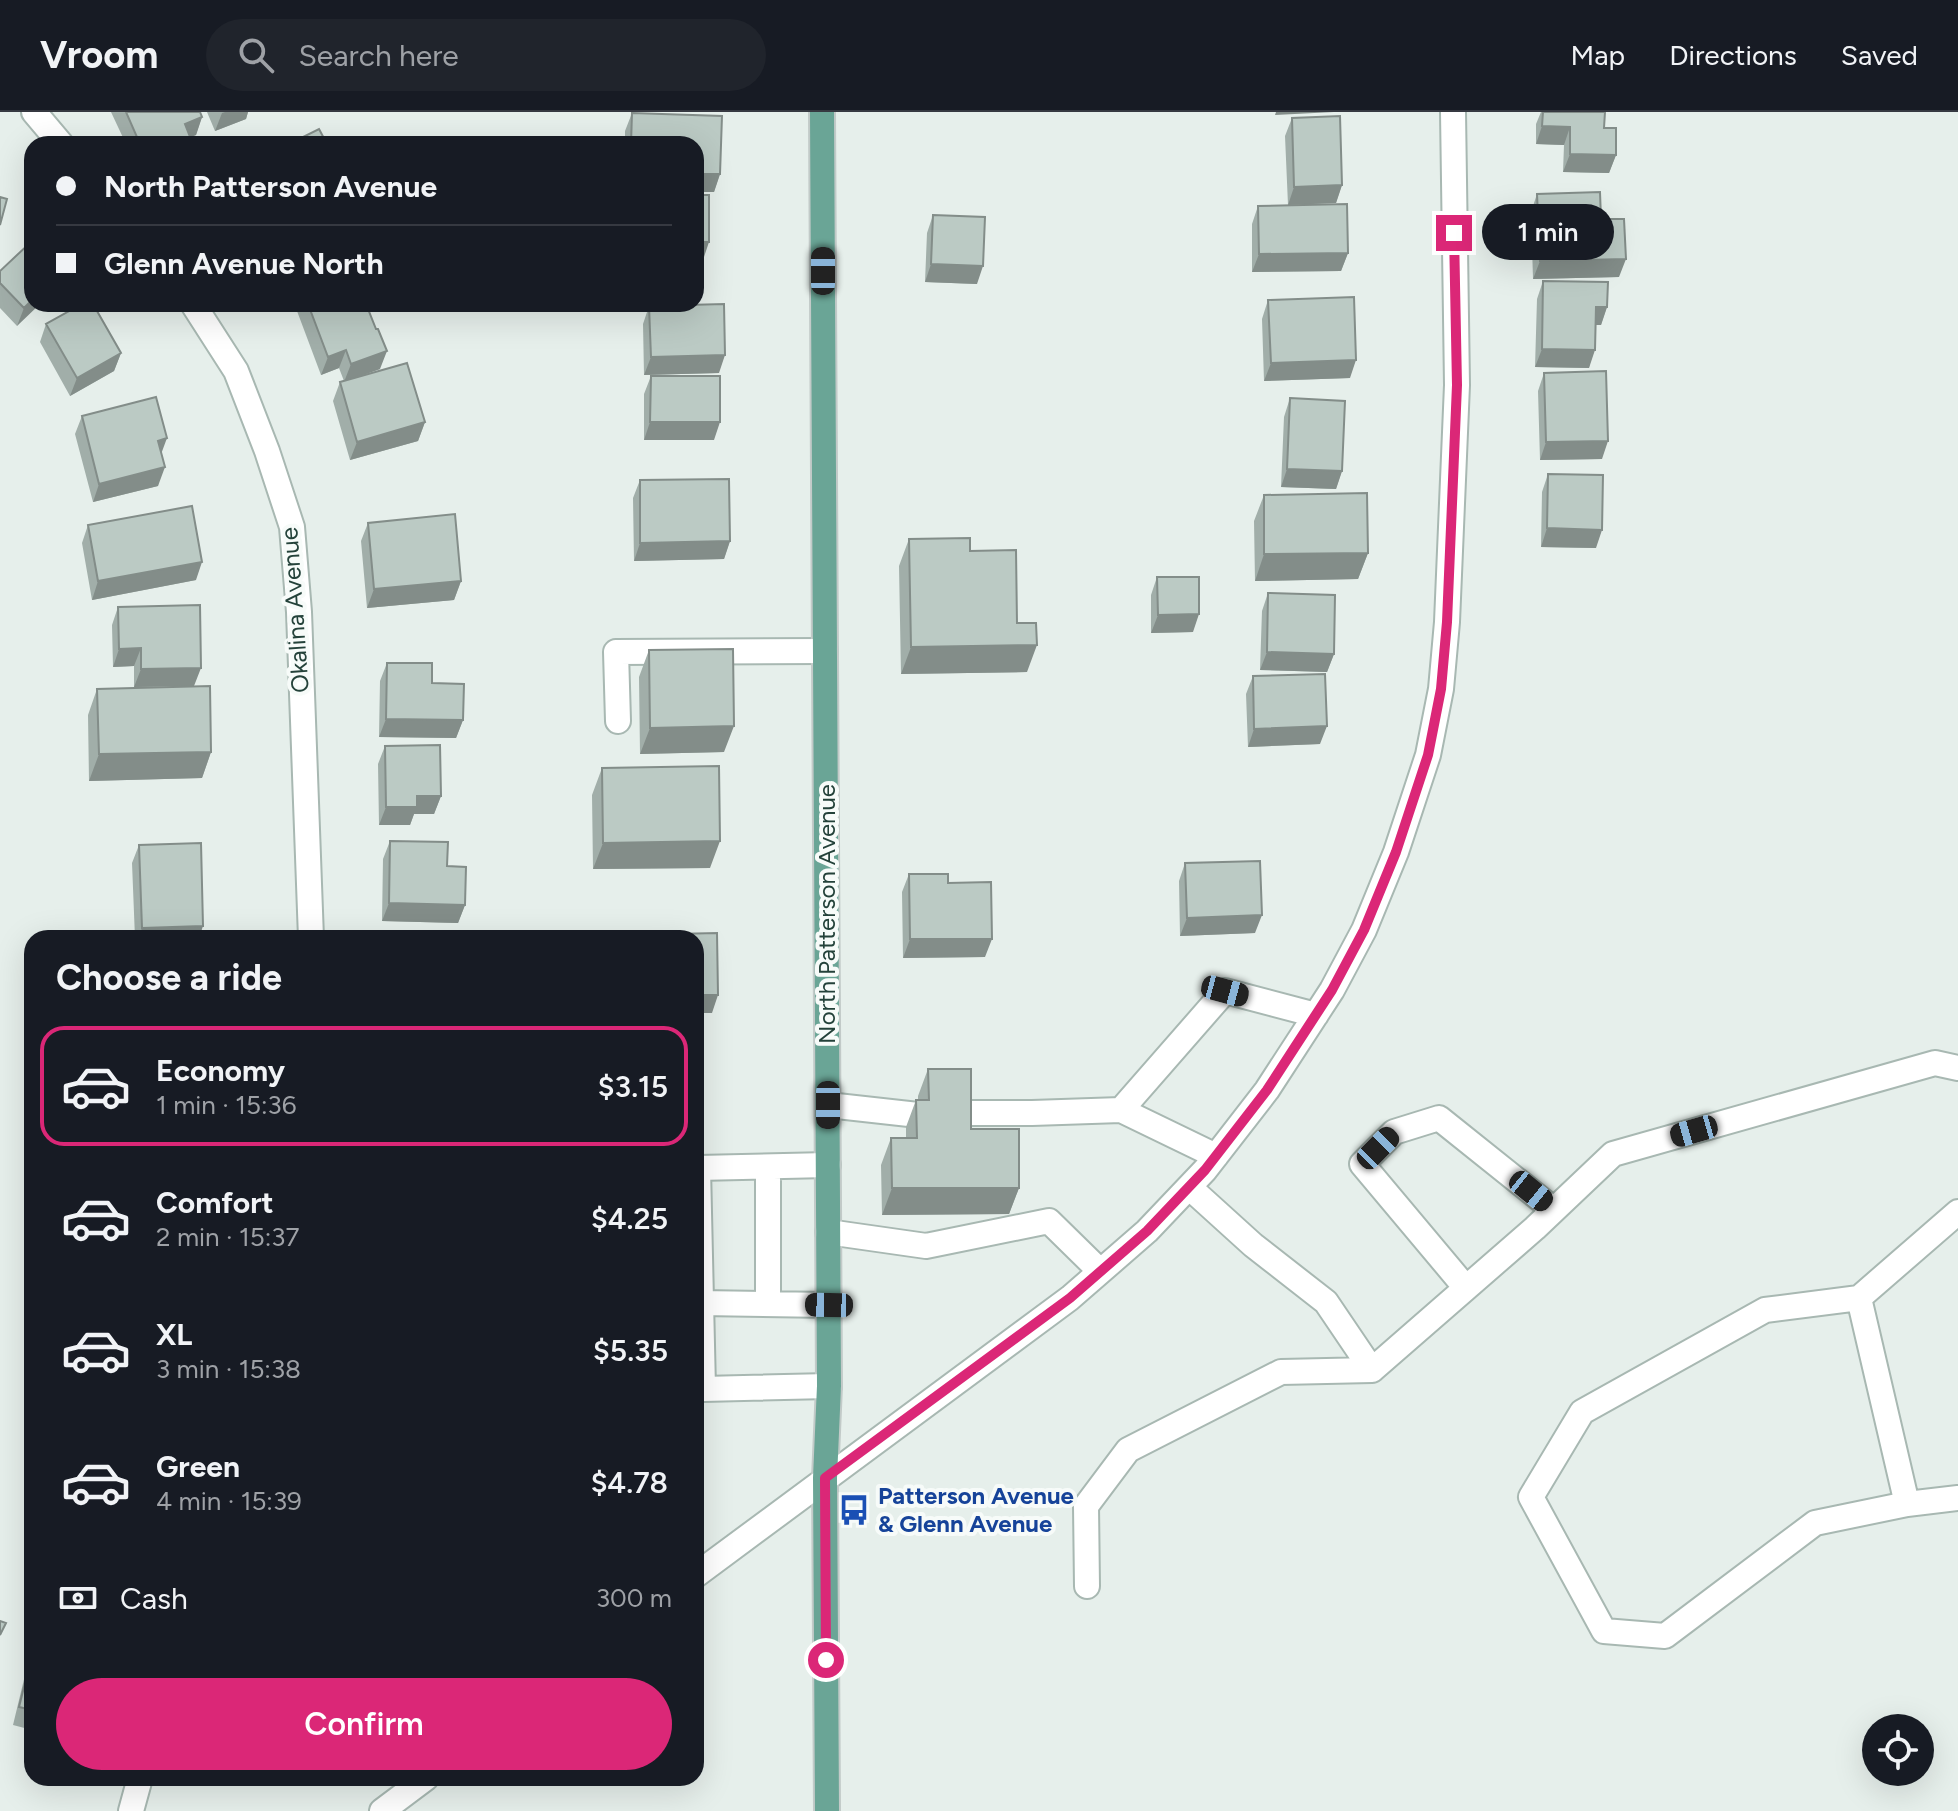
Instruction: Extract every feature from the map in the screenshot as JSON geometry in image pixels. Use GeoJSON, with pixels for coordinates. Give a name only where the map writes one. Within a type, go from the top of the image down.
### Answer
{"type":"FeatureCollection","features":[{"type":"Feature","properties":{"kind":"main road","name":"North Patterson Avenue"},"geometry":{"type":"LineString","coordinates":[[822,112],[829,1305],[825,1478],[827,1811]]}},
{"type":"Feature","properties":{"kind":"street"},"geometry":{"type":"LineString","coordinates":[[34,112],[54,136]]}},
{"type":"Feature","properties":{"kind":"street"},"geometry":{"type":"LineString","coordinates":[[704,1569],[1070,1298],[1147,1231],[1216,1156],[1267,1090],[1332,990],[1364,930],[1396,852],[1428,755],[1441,689],[1447,622],[1457,385],[1453,112]]}},
{"type":"Feature","properties":{"kind":"street","name":"Okalina Avenue"},"geometry":{"type":"LineString","coordinates":[[198,312],[236,371],[292,527],[299,612],[311,930]]}},
{"type":"Feature","properties":{"kind":"street"},"geometry":{"type":"LineString","coordinates":[[618,721],[616,652],[825,651]]}},
{"type":"Feature","properties":{"kind":"street"},"geometry":{"type":"LineString","coordinates":[[1121,1110],[1225,991],[1316,1015]]}},
{"type":"Feature","properties":{"kind":"street"},"geometry":{"type":"LineString","coordinates":[[1087,1586],[1086,1506],[1128,1450],[1281,1372],[1372,1370],[1613,1154],[1935,1063],[1958,1068]]}},
{"type":"Feature","properties":{"kind":"street"},"geometry":{"type":"LineString","coordinates":[[828,1105],[918,1115]]}},
{"type":"Feature","properties":{"kind":"street"},"geometry":{"type":"LineString","coordinates":[[961,1113],[1121,1110],[1216,1156]]}},
{"type":"Feature","properties":{"kind":"street"},"geometry":{"type":"LineString","coordinates":[[1466,1288],[1362,1164],[1394,1132],[1439,1118],[1554,1210]]}},
{"type":"Feature","properties":{"kind":"street"},"geometry":{"type":"LineString","coordinates":[[704,1168],[828,1165]]}},
{"type":"Feature","properties":{"kind":"street"},"geometry":{"type":"LineString","coordinates":[[768,1167],[768,1304]]}},
{"type":"Feature","properties":{"kind":"street"},"geometry":{"type":"LineString","coordinates":[[1189,1187],[1253,1245],[1326,1302],[1372,1370]]}},
{"type":"Feature","properties":{"kind":"street"},"geometry":{"type":"LineString","coordinates":[[1958,1212],[1859,1298],[1765,1310],[1582,1412],[1531,1497],[1604,1631],[1665,1636],[1815,1523],[1907,1504],[1958,1498]]}},
{"type":"Feature","properties":{"kind":"street"},"geometry":{"type":"LineString","coordinates":[[828,1232],[926,1246],[1049,1221],[1100,1271]]}},
{"type":"Feature","properties":{"kind":"street"},"geometry":{"type":"LineString","coordinates":[[1859,1298],[1907,1504]]}},
{"type":"Feature","properties":{"kind":"street"},"geometry":{"type":"LineString","coordinates":[[704,1303],[829,1305]]}},
{"type":"Feature","properties":{"kind":"street"},"geometry":{"type":"LineString","coordinates":[[704,1389],[829,1386]]}},
{"type":"Feature","properties":{"kind":"street"},"geometry":{"type":"LineString","coordinates":[[131,1811],[138,1786]]}},
{"type":"Feature","properties":{"kind":"street"},"geometry":{"type":"LineString","coordinates":[[382,1811],[415,1786]]}},
{"type":"Feature","properties":{"kind":"building"},"geometry":{"type":"Polygon","coordinates":[[[126,112],[200,112],[202,117],[185,124],[190,136],[136,136],[126,112]]]}},
{"type":"Feature","properties":{"kind":"building"},"geometry":{"type":"Polygon","coordinates":[[[1543,112],[1605,112],[1604,128],[1616,128],[1616,155],[1570,154],[1570,127],[1542,126],[1543,112]]]}},
{"type":"Feature","properties":{"kind":"building"},"geometry":{"type":"Polygon","coordinates":[[[632,113],[722,116],[720,174],[704,174],[704,136],[631,136],[632,113]]]}},
{"type":"Feature","properties":{"kind":"building"},"geometry":{"type":"Polygon","coordinates":[[[1340,116],[1342,185],[1294,187],[1292,118],[1340,116]]]}},
{"type":"Feature","properties":{"kind":"building"},"geometry":{"type":"Polygon","coordinates":[[[319,129],[323,136],[305,136],[319,129]]]}},
{"type":"Feature","properties":{"kind":"building"},"geometry":{"type":"Polygon","coordinates":[[[1600,192],[1601,219],[1624,219],[1626,259],[1540,261],[1537,194],[1600,192]]]}},
{"type":"Feature","properties":{"kind":"building"},"geometry":{"type":"Polygon","coordinates":[[[704,195],[709,195],[709,242],[704,242],[704,195]]]}},
{"type":"Feature","properties":{"kind":"building"},"geometry":{"type":"Polygon","coordinates":[[[0,197],[7,199],[0,225],[0,197]]]}},
{"type":"Feature","properties":{"kind":"building"},"geometry":{"type":"Polygon","coordinates":[[[1347,204],[1348,253],[1259,254],[1258,206],[1347,204]]]}},
{"type":"Feature","properties":{"kind":"building"},"geometry":{"type":"Polygon","coordinates":[[[933,215],[985,217],[983,266],[931,264],[933,215]]]}},
{"type":"Feature","properties":{"kind":"building"},"geometry":{"type":"Polygon","coordinates":[[[24,248],[24,308],[0,283],[0,271],[24,248]]]}},
{"type":"Feature","properties":{"kind":"building"},"geometry":{"type":"Polygon","coordinates":[[[1543,281],[1608,282],[1607,307],[1596,307],[1595,350],[1542,349],[1543,281]]]}},
{"type":"Feature","properties":{"kind":"building"},"geometry":{"type":"Polygon","coordinates":[[[1354,297],[1356,360],[1271,363],[1268,300],[1354,297]]]}},
{"type":"Feature","properties":{"kind":"building"},"geometry":{"type":"Polygon","coordinates":[[[724,304],[725,355],[651,357],[649,312],[704,312],[704,305],[724,304]]]}},
{"type":"Feature","properties":{"kind":"building"},"geometry":{"type":"Polygon","coordinates":[[[68,312],[98,312],[121,353],[77,378],[46,324],[68,312]]]}},
{"type":"Feature","properties":{"kind":"building"},"geometry":{"type":"Polygon","coordinates":[[[311,312],[369,312],[387,351],[351,364],[346,350],[328,357],[311,312]]]}},
{"type":"Feature","properties":{"kind":"building"},"geometry":{"type":"Polygon","coordinates":[[[407,363],[425,422],[357,442],[340,382],[407,363]]]}},
{"type":"Feature","properties":{"kind":"building"},"geometry":{"type":"Polygon","coordinates":[[[1606,371],[1608,441],[1546,442],[1544,373],[1606,371]]]}},
{"type":"Feature","properties":{"kind":"building"},"geometry":{"type":"Polygon","coordinates":[[[651,376],[720,376],[720,422],[650,422],[651,376]]]}},
{"type":"Feature","properties":{"kind":"building"},"geometry":{"type":"Polygon","coordinates":[[[156,397],[167,438],[158,441],[165,467],[99,484],[82,416],[156,397]]]}},
{"type":"Feature","properties":{"kind":"building"},"geometry":{"type":"Polygon","coordinates":[[[1290,398],[1345,401],[1342,471],[1287,469],[1290,398]]]}},
{"type":"Feature","properties":{"kind":"building"},"geometry":{"type":"Polygon","coordinates":[[[1548,474],[1603,475],[1602,530],[1547,528],[1548,474]]]}},
{"type":"Feature","properties":{"kind":"building"},"geometry":{"type":"Polygon","coordinates":[[[729,479],[730,541],[640,543],[640,480],[729,479]]]}},
{"type":"Feature","properties":{"kind":"building"},"geometry":{"type":"Polygon","coordinates":[[[1367,493],[1368,553],[1264,554],[1264,495],[1367,493]]]}},
{"type":"Feature","properties":{"kind":"building"},"geometry":{"type":"Polygon","coordinates":[[[192,506],[202,562],[98,581],[88,525],[192,506]]]}},
{"type":"Feature","properties":{"kind":"building"},"geometry":{"type":"Polygon","coordinates":[[[455,514],[461,581],[374,589],[368,523],[455,514]]]}},
{"type":"Feature","properties":{"kind":"building"},"geometry":{"type":"Polygon","coordinates":[[[970,538],[970,551],[1016,550],[1017,623],[1036,623],[1037,645],[911,647],[909,539],[970,538]]]}},
{"type":"Feature","properties":{"kind":"building"},"geometry":{"type":"Polygon","coordinates":[[[1157,577],[1199,577],[1199,614],[1158,615],[1157,577]]]}},
{"type":"Feature","properties":{"kind":"building"},"geometry":{"type":"Polygon","coordinates":[[[1268,593],[1335,595],[1334,654],[1267,652],[1268,593]]]}},
{"type":"Feature","properties":{"kind":"building"},"geometry":{"type":"Polygon","coordinates":[[[200,605],[201,668],[141,669],[141,648],[119,649],[118,607],[200,605]]]}},
{"type":"Feature","properties":{"kind":"building"},"geometry":{"type":"Polygon","coordinates":[[[733,649],[734,726],[650,728],[649,650],[733,649]]]}},
{"type":"Feature","properties":{"kind":"building"},"geometry":{"type":"Polygon","coordinates":[[[387,663],[432,663],[432,683],[464,684],[463,720],[386,719],[387,663]]]}},
{"type":"Feature","properties":{"kind":"building"},"geometry":{"type":"Polygon","coordinates":[[[1325,674],[1327,726],[1254,729],[1253,676],[1325,674]]]}},
{"type":"Feature","properties":{"kind":"building"},"geometry":{"type":"Polygon","coordinates":[[[210,686],[211,752],[99,754],[97,689],[210,686]]]}},
{"type":"Feature","properties":{"kind":"building"},"geometry":{"type":"Polygon","coordinates":[[[440,745],[441,796],[417,796],[417,807],[386,807],[385,746],[440,745]]]}},
{"type":"Feature","properties":{"kind":"building"},"geometry":{"type":"Polygon","coordinates":[[[719,766],[720,841],[603,843],[602,768],[719,766]]]}},
{"type":"Feature","properties":{"kind":"building"},"geometry":{"type":"Polygon","coordinates":[[[390,841],[448,842],[447,866],[466,867],[465,905],[389,903],[390,841]]]}},
{"type":"Feature","properties":{"kind":"building"},"geometry":{"type":"Polygon","coordinates":[[[201,843],[203,926],[142,928],[139,845],[201,843]]]}},
{"type":"Feature","properties":{"kind":"building"},"geometry":{"type":"Polygon","coordinates":[[[1260,861],[1262,915],[1187,918],[1185,863],[1260,861]]]}},
{"type":"Feature","properties":{"kind":"building"},"geometry":{"type":"Polygon","coordinates":[[[909,874],[948,874],[948,883],[991,882],[992,939],[910,939],[909,874]]]}},
{"type":"Feature","properties":{"kind":"building"},"geometry":{"type":"Polygon","coordinates":[[[704,933],[717,933],[718,995],[704,995],[704,933]]]}},
{"type":"Feature","properties":{"kind":"building"},"geometry":{"type":"Polygon","coordinates":[[[928,1069],[971,1069],[971,1129],[1019,1129],[1019,1188],[892,1188],[891,1138],[917,1138],[916,1100],[929,1100],[928,1069]]]}},
{"type":"Feature","properties":{"kind":"building"},"geometry":{"type":"Polygon","coordinates":[[[0,1621],[6,1623],[0,1635],[0,1621]]]}},
{"type":"Feature","properties":{"kind":"building"},"geometry":{"type":"Polygon","coordinates":[[[24,1687],[24,1708],[19,1707],[24,1687]]]}},
{"type":"Feature","properties":{"kind":"place","name":"Patterson Avenue & Glenn Avenue"},"geometry":{"type":"Point","coordinates":[854,1510]}},
{"type":"Feature","properties":{"kind":"route"},"geometry":{"type":"LineString","coordinates":[[826,1660],[825,1478],[1070,1298],[1147,1231],[1205,1170],[1267,1090],[1332,990],[1364,930],[1396,852],[1428,755],[1441,689],[1447,622],[1457,385],[1454,233]]}}]}
